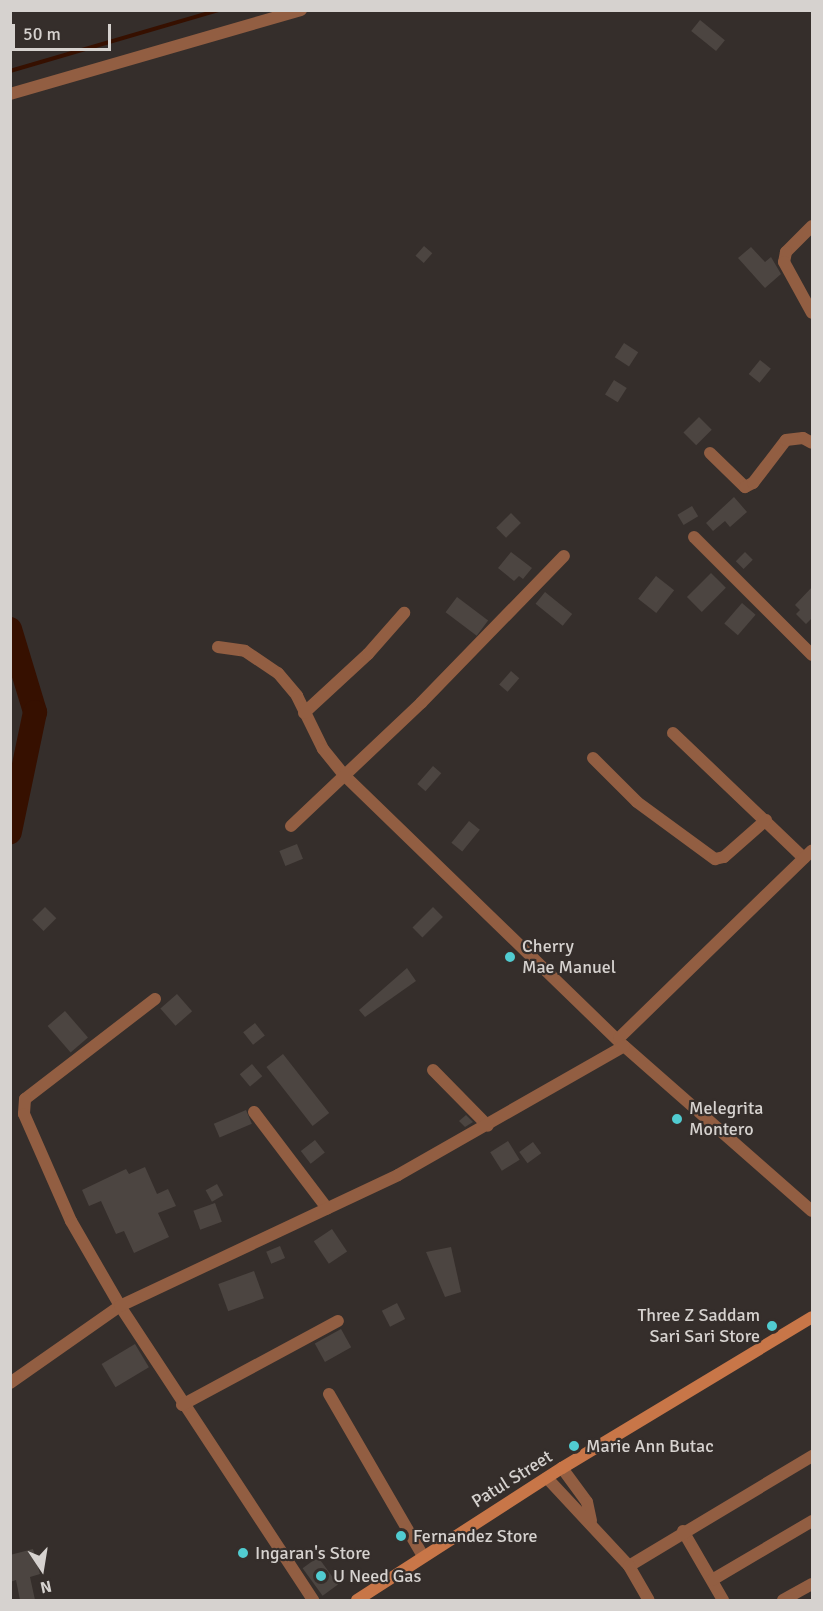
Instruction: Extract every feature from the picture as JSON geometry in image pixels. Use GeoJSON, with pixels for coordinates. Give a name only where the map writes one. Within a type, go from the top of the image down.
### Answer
{"type":"FeatureCollection","features":[{"type":"Feature","properties":{"kind":"main road","name":"Patul Street"},"geometry":{"type":"LineString","coordinates":[[357,1600],[562,1468],[813,1317]]}},
{"type":"Feature","properties":{"kind":"street"},"geometry":{"type":"LineString","coordinates":[[10,94],[301,10]]}},
{"type":"Feature","properties":{"kind":"street"},"geometry":{"type":"LineString","coordinates":[[813,226],[786,252],[784,262],[813,313]]}},
{"type":"Feature","properties":{"kind":"street"},"geometry":{"type":"LineString","coordinates":[[710,453],[745,488],[753,483],[786,440],[803,438],[813,443]]}},
{"type":"Feature","properties":{"kind":"street"},"geometry":{"type":"LineString","coordinates":[[694,537],[813,655]]}},
{"type":"Feature","properties":{"kind":"street"},"geometry":{"type":"LineString","coordinates":[[291,826],[345,776],[564,556]]}},
{"type":"Feature","properties":{"kind":"street"},"geometry":{"type":"LineString","coordinates":[[304,713],[368,654],[404,613]]}},
{"type":"Feature","properties":{"kind":"street"},"geometry":{"type":"LineString","coordinates":[[218,647],[245,651],[262,661],[297,696],[323,749],[345,776],[621,1042],[813,1211]]}},
{"type":"Feature","properties":{"kind":"street"},"geometry":{"type":"LineString","coordinates":[[10,1383],[120,1306],[327,1208],[488,1126],[621,1042],[808,854],[766,820],[673,733]]}},
{"type":"Feature","properties":{"kind":"street"},"geometry":{"type":"LineString","coordinates":[[594,758],[637,802],[715,859],[724,857],[766,820]]}},
{"type":"Feature","properties":{"kind":"street"},"geometry":{"type":"LineString","coordinates":[[155,999],[25,1099],[23,1107],[28,1128],[71,1221],[120,1306],[182,1405],[313,1600]]}},
{"type":"Feature","properties":{"kind":"street"},"geometry":{"type":"LineString","coordinates":[[433,1070],[488,1126]]}},
{"type":"Feature","properties":{"kind":"street"},"geometry":{"type":"LineString","coordinates":[[254,1112],[327,1208]]}},
{"type":"Feature","properties":{"kind":"street"},"geometry":{"type":"LineString","coordinates":[[182,1405],[338,1321]]}},
{"type":"Feature","properties":{"kind":"street"},"geometry":{"type":"LineString","coordinates":[[329,1394],[423,1556]]}},
{"type":"Feature","properties":{"kind":"street"},"geometry":{"type":"LineString","coordinates":[[629,1566],[683,1531],[813,1456]]}},
{"type":"Feature","properties":{"kind":"street"},"geometry":{"type":"LineString","coordinates":[[562,1468],[586,1502],[591,1521]]}},
{"type":"Feature","properties":{"kind":"street"},"geometry":{"type":"LineString","coordinates":[[548,1478],[577,1513],[591,1521],[629,1566],[649,1600]]}},
{"type":"Feature","properties":{"kind":"street"},"geometry":{"type":"LineString","coordinates":[[712,1580],[813,1521]]}},
{"type":"Feature","properties":{"kind":"street"},"geometry":{"type":"LineString","coordinates":[[683,1531],[723,1600]]}},
{"type":"Feature","properties":{"kind":"street"},"geometry":{"type":"LineString","coordinates":[[783,1600],[813,1584]]}},
{"type":"Feature","properties":{"kind":"building"},"geometry":{"type":"Polygon","coordinates":[[[700,20],[725,40],[716,51],[691,31],[700,20]]]}},
{"type":"Feature","properties":{"kind":"building"},"geometry":{"type":"Polygon","coordinates":[[[424,246],[432,253],[424,263],[415,256],[424,246]]]}},
{"type":"Feature","properties":{"kind":"building"},"geometry":{"type":"Polygon","coordinates":[[[751,247],[765,262],[771,257],[781,274],[765,288],[738,258],[751,247]]]}},
{"type":"Feature","properties":{"kind":"building"},"geometry":{"type":"Polygon","coordinates":[[[624,343],[638,352],[629,367],[615,357],[624,343]]]}},
{"type":"Feature","properties":{"kind":"building"},"geometry":{"type":"Polygon","coordinates":[[[760,360],[771,369],[760,383],[749,374],[760,360]]]}},
{"type":"Feature","properties":{"kind":"building"},"geometry":{"type":"Polygon","coordinates":[[[614,380],[627,388],[618,402],[605,394],[614,380]]]}},
{"type":"Feature","properties":{"kind":"building"},"geometry":{"type":"Polygon","coordinates":[[[699,417],[712,430],[696,445],[683,433],[699,417]]]}},
{"type":"Feature","properties":{"kind":"building"},"geometry":{"type":"Polygon","coordinates":[[[734,497],[747,512],[730,527],[725,521],[713,531],[706,523],[734,497]]]}},
{"type":"Feature","properties":{"kind":"building"},"geometry":{"type":"Polygon","coordinates":[[[692,506],[698,516],[684,525],[677,515],[692,506]]]}},
{"type":"Feature","properties":{"kind":"building"},"geometry":{"type":"Polygon","coordinates":[[[511,513],[521,523],[506,538],[496,528],[511,513]]]}},
{"type":"Feature","properties":{"kind":"building"},"geometry":{"type":"Polygon","coordinates":[[[511,552],[532,568],[523,579],[519,576],[514,581],[498,568],[511,552]]]}},
{"type":"Feature","properties":{"kind":"building"},"geometry":{"type":"Polygon","coordinates":[[[745,552],[753,560],[744,569],[736,561],[745,552]]]}},
{"type":"Feature","properties":{"kind":"building"},"geometry":{"type":"Polygon","coordinates":[[[711,573],[726,588],[702,612],[687,597],[711,573]]]}},
{"type":"Feature","properties":{"kind":"building"},"geometry":{"type":"Polygon","coordinates":[[[656,576],[674,590],[656,613],[638,599],[656,576]]]}},
{"type":"Feature","properties":{"kind":"building"},"geometry":{"type":"Polygon","coordinates":[[[813,586],[813,617],[806,624],[796,614],[800,610],[795,605],[813,586]]]}},
{"type":"Feature","properties":{"kind":"building"},"geometry":{"type":"Polygon","coordinates":[[[545,592],[572,614],[563,626],[536,604],[545,592]]]}},
{"type":"Feature","properties":{"kind":"building"},"geometry":{"type":"Polygon","coordinates":[[[457,597],[488,620],[477,636],[446,612],[457,597]]]}},
{"type":"Feature","properties":{"kind":"building"},"geometry":{"type":"Polygon","coordinates":[[[742,603],[756,615],[738,635],[724,623],[742,603]]]}},
{"type":"Feature","properties":{"kind":"building"},"geometry":{"type":"Polygon","coordinates":[[[511,671],[519,678],[507,692],[499,685],[511,671]]]}},
{"type":"Feature","properties":{"kind":"building"},"geometry":{"type":"Polygon","coordinates":[[[433,766],[441,773],[426,791],[417,784],[433,766]]]}},
{"type":"Feature","properties":{"kind":"building"},"geometry":{"type":"Polygon","coordinates":[[[469,821],[480,830],[462,852],[451,843],[469,821]]]}},
{"type":"Feature","properties":{"kind":"building"},"geometry":{"type":"Polygon","coordinates":[[[297,844],[303,859],[285,866],[279,851],[297,844]]]}},
{"type":"Feature","properties":{"kind":"building"},"geometry":{"type":"Polygon","coordinates":[[[45,907],[56,918],[44,931],[32,920],[45,907]]]}},
{"type":"Feature","properties":{"kind":"building"},"geometry":{"type":"Polygon","coordinates":[[[433,907],[443,917],[422,937],[412,928],[433,907]]]}},
{"type":"Feature","properties":{"kind":"building"},"geometry":{"type":"Polygon","coordinates":[[[407,968],[416,981],[365,1017],[359,1010],[407,968]]]}},
{"type":"Feature","properties":{"kind":"building"},"geometry":{"type":"Polygon","coordinates":[[[177,994],[192,1011],[175,1026],[160,1008],[177,994]]]}},
{"type":"Feature","properties":{"kind":"building"},"geometry":{"type":"Polygon","coordinates":[[[65,1011],[88,1037],[71,1053],[48,1026],[65,1011]]]}},
{"type":"Feature","properties":{"kind":"building"},"geometry":{"type":"Polygon","coordinates":[[[255,1023],[265,1036],[253,1045],[243,1032],[255,1023]]]}},
{"type":"Feature","properties":{"kind":"building"},"geometry":{"type":"Polygon","coordinates":[[[283,1054],[329,1113],[313,1126],[266,1067],[283,1054]]]}},
{"type":"Feature","properties":{"kind":"building"},"geometry":{"type":"Polygon","coordinates":[[[252,1064],[262,1076],[250,1087],[240,1074],[252,1064]]]}},
{"type":"Feature","properties":{"kind":"building"},"geometry":{"type":"Polygon","coordinates":[[[246,1110],[252,1124],[220,1137],[214,1124],[246,1110]]]}},
{"type":"Feature","properties":{"kind":"building"},"geometry":{"type":"Polygon","coordinates":[[[466,1115],[473,1122],[465,1127],[459,1121],[466,1115]]]}},
{"type":"Feature","properties":{"kind":"building"},"geometry":{"type":"Polygon","coordinates":[[[315,1140],[325,1153],[311,1164],[301,1151],[315,1140]]]}},
{"type":"Feature","properties":{"kind":"building"},"geometry":{"type":"Polygon","coordinates":[[[508,1141],[520,1160],[502,1171],[490,1152],[508,1141]]]}},
{"type":"Feature","properties":{"kind":"building"},"geometry":{"type":"Polygon","coordinates":[[[533,1142],[541,1153],[527,1163],[519,1152],[533,1142]]]}},
{"type":"Feature","properties":{"kind":"building"},"geometry":{"type":"Polygon","coordinates":[[[145,1167],[157,1194],[168,1189],[176,1206],[158,1213],[169,1237],[134,1253],[124,1231],[116,1234],[101,1201],[89,1206],[82,1190],[126,1169],[129,1174],[145,1167]]]}},
{"type":"Feature","properties":{"kind":"building"},"geometry":{"type":"Polygon","coordinates":[[[217,1184],[223,1195],[212,1202],[206,1190],[217,1184]]]}},
{"type":"Feature","properties":{"kind":"building"},"geometry":{"type":"Polygon","coordinates":[[[215,1203],[222,1222],[200,1230],[193,1211],[215,1203]]]}},
{"type":"Feature","properties":{"kind":"building"},"geometry":{"type":"Polygon","coordinates":[[[332,1229],[347,1251],[329,1264],[314,1241],[332,1229]]]}},
{"type":"Feature","properties":{"kind":"building"},"geometry":{"type":"Polygon","coordinates":[[[280,1246],[285,1258],[271,1264],[266,1252],[280,1246]]]}},
{"type":"Feature","properties":{"kind":"building"},"geometry":{"type":"Polygon","coordinates":[[[451,1247],[461,1292],[445,1297],[426,1252],[451,1247]]]}},
{"type":"Feature","properties":{"kind":"building"},"geometry":{"type":"Polygon","coordinates":[[[254,1271],[264,1298],[228,1311],[218,1284],[254,1271]]]}},
{"type":"Feature","properties":{"kind":"building"},"geometry":{"type":"Polygon","coordinates":[[[397,1303],[405,1319],[390,1327],[382,1311],[397,1303]]]}},
{"type":"Feature","properties":{"kind":"building"},"geometry":{"type":"Polygon","coordinates":[[[341,1329],[351,1347],[325,1362],[315,1344],[341,1329]]]}},
{"type":"Feature","properties":{"kind":"building"},"geometry":{"type":"Polygon","coordinates":[[[135,1344],[149,1367],[115,1387],[102,1364],[135,1344]]]}},
{"type":"Feature","properties":{"kind":"building"},"geometry":{"type":"Polygon","coordinates":[[[33,1549],[40,1574],[30,1577],[35,1600],[20,1600],[16,1580],[10,1582],[10,1555],[33,1549]]]}},
{"type":"Feature","properties":{"kind":"building","name":"U Need Gas"},"geometry":{"type":"Polygon","coordinates":[[[318,1557],[338,1585],[323,1596],[303,1568],[318,1557]]]}},
{"type":"Feature","properties":{"kind":"waterway"},"geometry":{"type":"LineString","coordinates":[[10,71],[219,10]]}},
{"type":"Feature","properties":{"kind":"waterway"},"geometry":{"type":"LineString","coordinates":[[10,629],[35,712],[10,832]]}},
{"type":"Feature","properties":{"kind":"place","name":"Cherry Mae Manuel"},"geometry":{"type":"Point","coordinates":[510,957]}},
{"type":"Feature","properties":{"kind":"place","name":"Melegrita Montero"},"geometry":{"type":"Point","coordinates":[677,1119]}},
{"type":"Feature","properties":{"kind":"place","name":"Three Z Saddam Sari Sari Store"},"geometry":{"type":"Point","coordinates":[772,1326]}},
{"type":"Feature","properties":{"kind":"place","name":"Marie Ann Butac"},"geometry":{"type":"Point","coordinates":[574,1446]}},
{"type":"Feature","properties":{"kind":"place","name":"Fernandez Store"},"geometry":{"type":"Point","coordinates":[401,1536]}},
{"type":"Feature","properties":{"kind":"place","name":"Ingaran's Store"},"geometry":{"type":"Point","coordinates":[243,1553]}},
{"type":"Feature","properties":{"kind":"place","name":"U Need Gas"},"geometry":{"type":"Point","coordinates":[321,1576]}}]}
